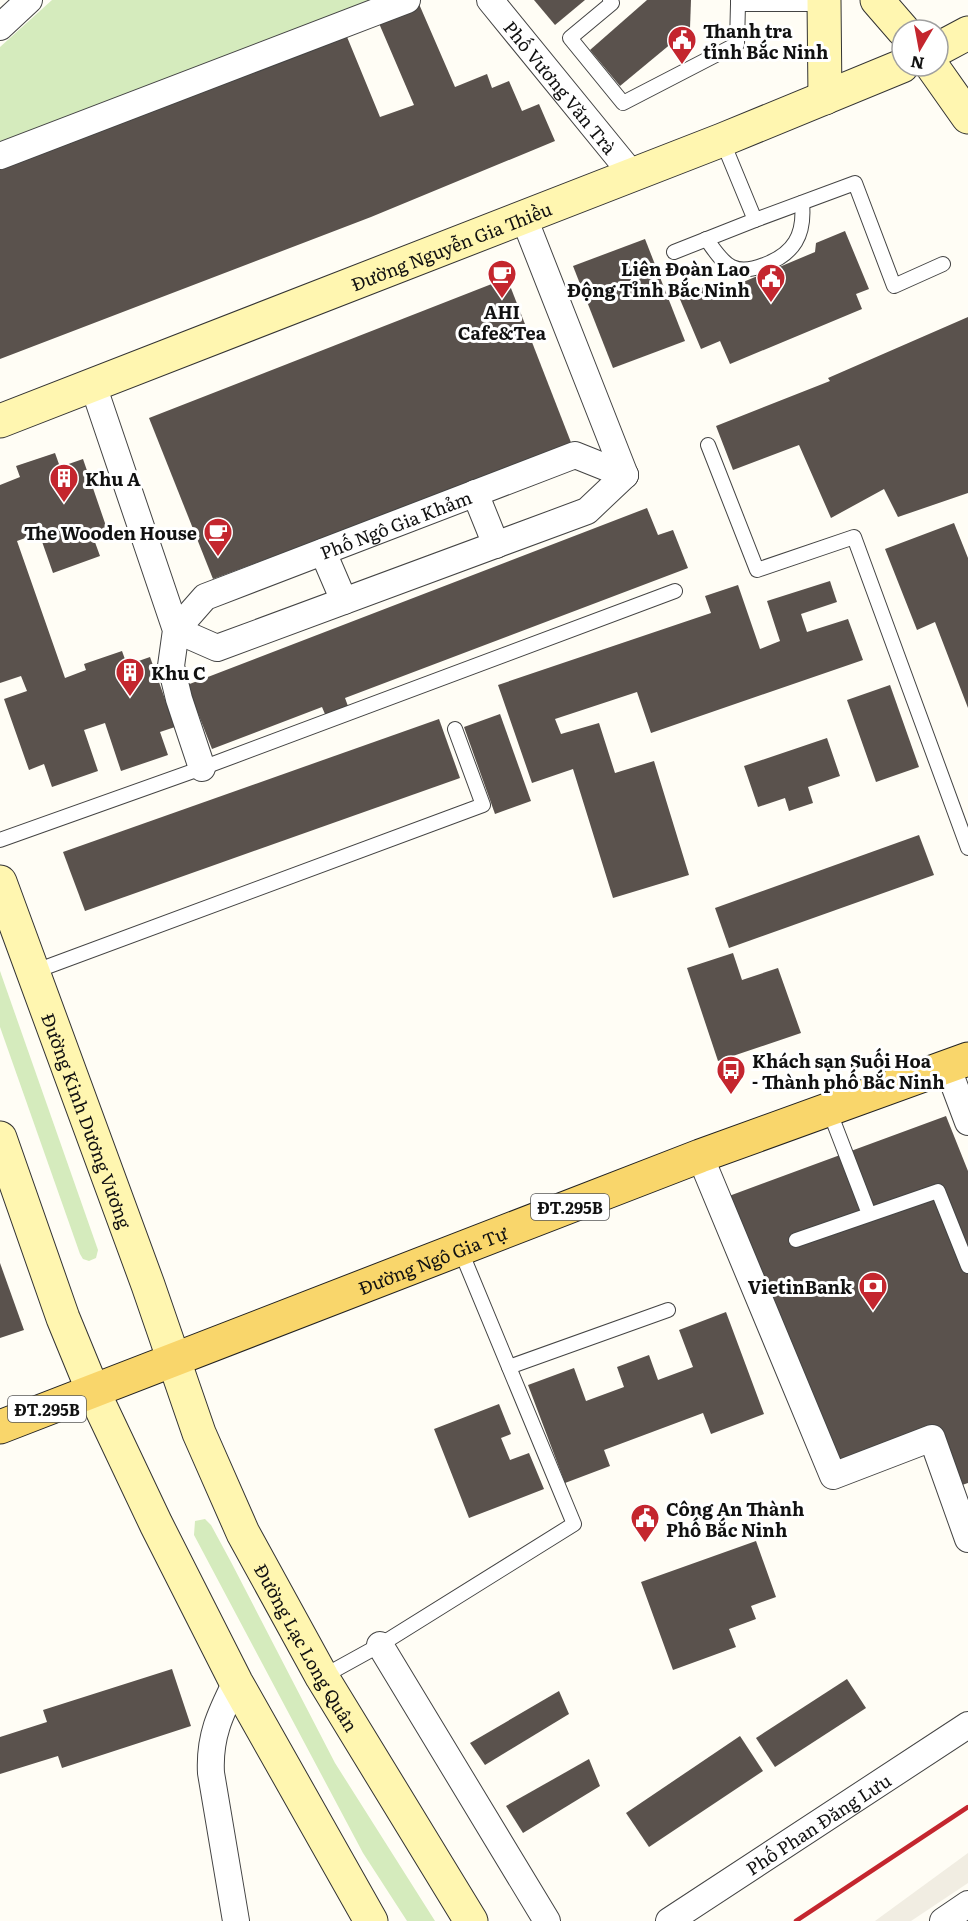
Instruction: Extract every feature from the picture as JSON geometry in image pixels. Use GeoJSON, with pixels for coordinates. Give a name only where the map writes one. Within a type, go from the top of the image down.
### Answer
{"type":"FeatureCollection","features":[{"type":"Feature","properties":{"kind":"main road"},"geometry":{"type":"LineString","coordinates":[[877,0],[893,18]]}},
{"type":"Feature","properties":{"kind":"main road"},"geometry":{"type":"LineString","coordinates":[[824,2],[825,98]]}},
{"type":"Feature","properties":{"kind":"main road"},"geometry":{"type":"LineString","coordinates":[[950,43],[968,33]]}},
{"type":"Feature","properties":{"kind":"main road","name":"Đường Nguyễn Gia Thiều"},"geometry":{"type":"LineString","coordinates":[[0,421],[524,218],[890,71]]}},
{"type":"Feature","properties":{"kind":"main road"},"geometry":{"type":"LineString","coordinates":[[940,78],[968,117]]}},
{"type":"Feature","properties":{"kind":"main road","name":"Đường Kinh Dương Vương"},"geometry":{"type":"LineString","coordinates":[[0,882],[6,917],[33,972],[173,1359]]}},
{"type":"Feature","properties":{"kind":"main road","name":"Đường Ngô Gia Tự"},"geometry":{"type":"LineString","coordinates":[[0,1427],[700,1156],[958,1062]]}},
{"type":"Feature","properties":{"kind":"main road"},"geometry":{"type":"LineString","coordinates":[[0,1138],[63,1318],[93,1391],[156,1524],[236,1682],[371,1921]]}},
{"type":"Feature","properties":{"kind":"main road","name":"Đường Lạc Long Quân"},"geometry":{"type":"LineString","coordinates":[[173,1359],[199,1433],[243,1533],[322,1677],[471,1921]]}},
{"type":"Feature","properties":{"kind":"street"},"geometry":{"type":"LineString","coordinates":[[0,27],[29,0]]}},
{"type":"Feature","properties":{"kind":"street"},"geometry":{"type":"LineString","coordinates":[[0,156],[407,0]]}},
{"type":"Feature","properties":{"kind":"street","name":"Phố Vương Văn Trà"},"geometry":{"type":"LineString","coordinates":[[490,0],[632,174]]}},
{"type":"Feature","properties":{"kind":"street"},"geometry":{"type":"LineString","coordinates":[[176,630],[217,648],[587,511],[625,476],[524,218]]}},
{"type":"Feature","properties":{"kind":"street"},"geometry":{"type":"LineString","coordinates":[[93,385],[176,630],[171,666],[201,768]]}},
{"type":"Feature","properties":{"kind":"street","name":"Phố Ngô Gia Khảm"},"geometry":{"type":"LineString","coordinates":[[176,630],[205,597],[575,455],[625,476]]}},
{"type":"Feature","properties":{"kind":"street"},"geometry":{"type":"LineString","coordinates":[[475,493],[496,545]]}},
{"type":"Feature","properties":{"kind":"street"},"geometry":{"type":"LineString","coordinates":[[324,552],[344,601]]}},
{"type":"Feature","properties":{"kind":"street"},"geometry":{"type":"LineString","coordinates":[[958,1062],[968,1122]]}},
{"type":"Feature","properties":{"kind":"street"},"geometry":{"type":"LineString","coordinates":[[700,1156],[833,1476],[932,1438],[968,1539]]}},
{"type":"Feature","properties":{"kind":"street"},"geometry":{"type":"LineString","coordinates":[[380,1645],[547,1921]]}},
{"type":"Feature","properties":{"kind":"street"},"geometry":{"type":"LineString","coordinates":[[236,1682],[222,1709],[210,1751],[211,1773],[236,1921]]}},
{"type":"Feature","properties":{"kind":"street","name":"Phố Phan Đăng Lưu"},"geometry":{"type":"LineString","coordinates":[[669,1921],[968,1725]]}},
{"type":"Feature","properties":{"kind":"street"},"geometry":{"type":"LineString","coordinates":[[943,1921],[968,1904]]}},
{"type":"Feature","properties":{"kind":"lane"},"geometry":{"type":"LineString","coordinates":[[610,0],[612,3],[570,38],[623,103],[737,44],[738,2],[824,2]]}},
{"type":"Feature","properties":{"kind":"lane"},"geometry":{"type":"LineString","coordinates":[[722,140],[755,220]]}},
{"type":"Feature","properties":{"kind":"lane"},"geometry":{"type":"LineString","coordinates":[[674,252],[855,183],[894,286],[943,264]]}},
{"type":"Feature","properties":{"kind":"lane"},"geometry":{"type":"LineString","coordinates":[[706,239],[721,258],[732,267],[745,270],[774,262],[788,254],[795,242],[802,220],[802,203]]}},
{"type":"Feature","properties":{"kind":"lane"},"geometry":{"type":"LineString","coordinates":[[708,445],[757,570],[854,537],[968,848]]}},
{"type":"Feature","properties":{"kind":"lane"},"geometry":{"type":"LineString","coordinates":[[0,840],[201,768],[675,591]]}},
{"type":"Feature","properties":{"kind":"lane"},"geometry":{"type":"LineString","coordinates":[[33,972],[483,805],[455,729]]}},
{"type":"Feature","properties":{"kind":"lane"},"geometry":{"type":"LineString","coordinates":[[829,1109],[869,1214]]}},
{"type":"Feature","properties":{"kind":"lane"},"geometry":{"type":"LineString","coordinates":[[796,1240],[938,1191],[968,1266]]}},
{"type":"Feature","properties":{"kind":"lane"},"geometry":{"type":"LineString","coordinates":[[322,1677],[380,1645],[574,1524],[460,1249]]}},
{"type":"Feature","properties":{"kind":"lane"},"geometry":{"type":"LineString","coordinates":[[509,1367],[668,1310]]}},
{"type":"Feature","properties":{"kind":"green space"},"geometry":{"type":"Polygon","coordinates":[[[52,0],[370,0],[0,145],[0,47],[52,0]]]}},
{"type":"Feature","properties":{"kind":"green space"},"geometry":{"type":"Polygon","coordinates":[[[0,971],[98,1250],[96,1258],[89,1261],[83,1259],[80,1254],[0,1027],[0,971]]]}},
{"type":"Feature","properties":{"kind":"green space"},"geometry":{"type":"Polygon","coordinates":[[[205,1519],[211,1525],[231,1562],[335,1763],[435,1921],[407,1921],[363,1853],[194,1535],[195,1521],[205,1519]]]}},
{"type":"Feature","properties":{"kind":"shaded area"},"geometry":{"type":"Polygon","coordinates":[[[968,1853],[968,1883],[911,1921],[875,1921],[968,1853]]]}},
{"type":"Feature","properties":{"kind":"building"},"geometry":{"type":"Polygon","coordinates":[[[534,0],[585,0],[555,25],[534,0]]]}},
{"type":"Feature","properties":{"kind":"building"},"geometry":{"type":"Polygon","coordinates":[[[647,0],[691,0],[690,28],[620,86],[590,50],[647,0]]]}},
{"type":"Feature","properties":{"kind":"building"},"geometry":{"type":"Polygon","coordinates":[[[419,4],[455,87],[487,74],[492,88],[509,81],[522,111],[539,104],[555,141],[371,217],[0,359],[0,170],[345,32],[380,117],[414,105],[378,21],[419,4]]]}},
{"type":"Feature","properties":{"kind":"building","name":"Liên Đoàn Lao Động Tỉnh Bắc Ninh"},"geometry":{"type":"Polygon","coordinates":[[[845,231],[869,289],[856,294],[862,309],[730,364],[720,341],[701,349],[679,297],[706,286],[710,296],[815,252],[816,243],[845,231]]]}},
{"type":"Feature","properties":{"kind":"building"},"geometry":{"type":"Polygon","coordinates":[[[645,239],[685,341],[613,368],[573,266],[645,239]]]}},
{"type":"Feature","properties":{"kind":"building"},"geometry":{"type":"Polygon","coordinates":[[[507,278],[572,445],[213,579],[149,418],[507,278]]]}},
{"type":"Feature","properties":{"kind":"building"},"geometry":{"type":"Polygon","coordinates":[[[968,317],[968,493],[898,517],[884,489],[831,518],[799,445],[733,470],[716,426],[830,381],[828,378],[968,317]]]}},
{"type":"Feature","properties":{"kind":"building"},"geometry":{"type":"Polygon","coordinates":[[[55,453],[60,467],[83,459],[107,529],[92,534],[100,556],[53,573],[39,533],[17,541],[65,678],[86,670],[84,664],[122,651],[127,665],[150,657],[175,727],[160,732],[168,755],[121,771],[105,723],[84,730],[98,771],[52,787],[44,764],[29,770],[4,699],[27,691],[21,676],[0,683],[0,485],[20,477],[16,466],[55,453]]]}},
{"type":"Feature","properties":{"kind":"building"},"geometry":{"type":"Polygon","coordinates":[[[647,508],[658,535],[673,530],[688,568],[345,698],[352,717],[330,726],[322,707],[212,749],[187,685],[647,508]]]}},
{"type":"Feature","properties":{"kind":"building"},"geometry":{"type":"Polygon","coordinates":[[[954,523],[968,558],[968,708],[935,622],[917,630],[885,549],[954,523]]]}},
{"type":"Feature","properties":{"kind":"building"},"geometry":{"type":"Polygon","coordinates":[[[830,581],[837,602],[801,614],[807,632],[848,619],[863,660],[651,733],[637,692],[555,719],[561,734],[599,723],[615,773],[654,761],[689,875],[613,898],[573,769],[532,783],[498,685],[711,613],[705,596],[738,585],[760,649],[780,641],[767,601],[830,581]]]}},
{"type":"Feature","properties":{"kind":"building"},"geometry":{"type":"Polygon","coordinates":[[[890,685],[919,767],[876,782],[847,700],[890,685]]]}},
{"type":"Feature","properties":{"kind":"building"},"geometry":{"type":"Polygon","coordinates":[[[500,714],[531,801],[495,814],[464,727],[500,714]]]}},
{"type":"Feature","properties":{"kind":"building"},"geometry":{"type":"Polygon","coordinates":[[[439,719],[460,778],[85,911],[63,852],[439,719]]]}},
{"type":"Feature","properties":{"kind":"building"},"geometry":{"type":"Polygon","coordinates":[[[827,738],[840,776],[808,787],[813,803],[789,811],[785,798],[758,807],[744,766],[827,738]]]}},
{"type":"Feature","properties":{"kind":"building"},"geometry":{"type":"Polygon","coordinates":[[[919,835],[934,875],[729,948],[715,908],[919,835]]]}},
{"type":"Feature","properties":{"kind":"building"},"geometry":{"type":"Polygon","coordinates":[[[733,953],[742,980],[778,968],[801,1033],[718,1061],[687,968],[733,953]]]}},
{"type":"Feature","properties":{"kind":"building","name":"VietinBank"},"geometry":{"type":"Polygon","coordinates":[[[946,1116],[968,1171],[968,1483],[959,1486],[936,1427],[841,1461],[729,1196],[946,1116]]]}},
{"type":"Feature","properties":{"kind":"building"},"geometry":{"type":"Polygon","coordinates":[[[0,1263],[24,1330],[0,1338],[0,1263]]]}},
{"type":"Feature","properties":{"kind":"building"},"geometry":{"type":"Polygon","coordinates":[[[726,1312],[764,1414],[711,1434],[703,1413],[604,1450],[610,1466],[565,1483],[528,1385],[574,1368],[586,1401],[624,1387],[617,1367],[649,1355],[658,1380],[693,1367],[679,1330],[726,1312]]]}},
{"type":"Feature","properties":{"kind":"building"},"geometry":{"type":"Polygon","coordinates":[[[499,1404],[511,1434],[501,1438],[510,1460],[529,1453],[544,1489],[469,1518],[434,1429],[499,1404]]]}},
{"type":"Feature","properties":{"kind":"building"},"geometry":{"type":"Polygon","coordinates":[[[756,1541],[776,1597],[751,1606],[756,1619],[729,1629],[736,1647],[673,1670],[641,1582],[756,1541]]]}},
{"type":"Feature","properties":{"kind":"building"},"geometry":{"type":"Polygon","coordinates":[[[172,1669],[191,1726],[62,1768],[58,1756],[0,1774],[0,1737],[47,1722],[43,1710],[172,1669]]]}},
{"type":"Feature","properties":{"kind":"building"},"geometry":{"type":"Polygon","coordinates":[[[847,1679],[866,1708],[775,1767],[756,1738],[847,1679]]]}},
{"type":"Feature","properties":{"kind":"building"},"geometry":{"type":"Polygon","coordinates":[[[559,1691],[569,1714],[485,1765],[470,1743],[559,1691]]]}},
{"type":"Feature","properties":{"kind":"building"},"geometry":{"type":"Polygon","coordinates":[[[740,1736],[763,1771],[649,1847],[626,1813],[740,1736]]]}},
{"type":"Feature","properties":{"kind":"building"},"geometry":{"type":"Polygon","coordinates":[[[589,1759],[600,1786],[523,1833],[506,1806],[589,1759]]]}},
{"type":"Feature","properties":{"kind":"railway"},"geometry":{"type":"LineString","coordinates":[[796,1921],[968,1807]]}},
{"type":"Feature","properties":{"kind":"place","name":"Thanh tra tỉnh Bắc Ninh"},"geometry":{"type":"Point","coordinates":[682,66]}},
{"type":"Feature","properties":{"kind":"place","name":"AHI Cafe&Tea"},"geometry":{"type":"Point","coordinates":[502,300]}},
{"type":"Feature","properties":{"kind":"place","name":"Liên Đoàn Lao Động Tỉnh Bắc Ninh"},"geometry":{"type":"Point","coordinates":[771,304]}},
{"type":"Feature","properties":{"kind":"place","name":"Khu A"},"geometry":{"type":"Point","coordinates":[64,504]}},
{"type":"Feature","properties":{"kind":"place","name":"The Wooden House"},"geometry":{"type":"Point","coordinates":[218,558]}},
{"type":"Feature","properties":{"kind":"place","name":"Khu C"},"geometry":{"type":"Point","coordinates":[130,698]}},
{"type":"Feature","properties":{"kind":"place","name":"Khách sạn Suối Hoa - Thành phố Bắc Ninh"},"geometry":{"type":"Point","coordinates":[731,1096]}},
{"type":"Feature","properties":{"kind":"place","name":"VietinBank"},"geometry":{"type":"Point","coordinates":[873,1312]}},
{"type":"Feature","properties":{"kind":"place","name":"Công An Thành Phố Bắc Ninh"},"geometry":{"type":"Point","coordinates":[645,1544]}}]}
